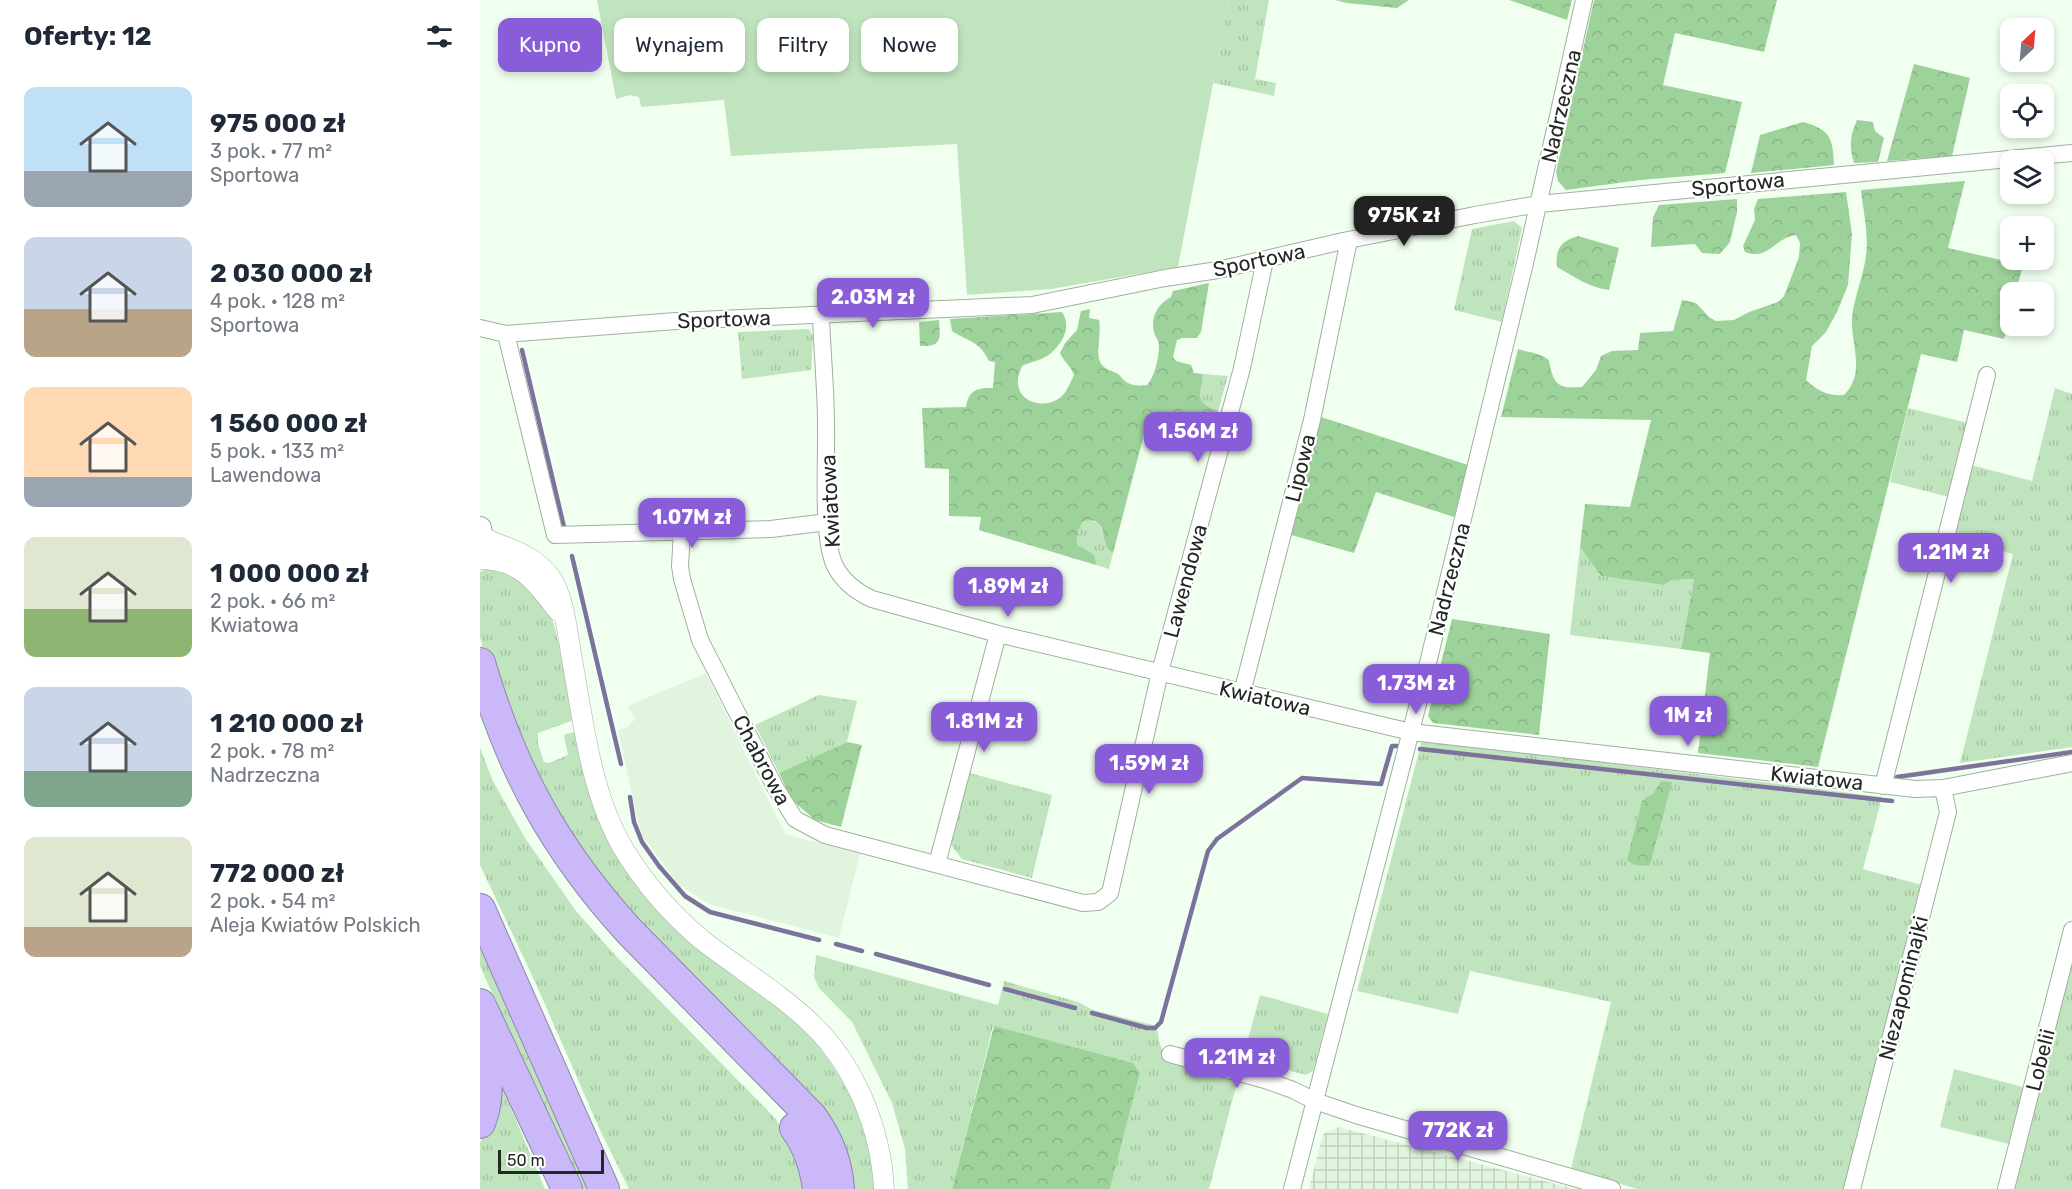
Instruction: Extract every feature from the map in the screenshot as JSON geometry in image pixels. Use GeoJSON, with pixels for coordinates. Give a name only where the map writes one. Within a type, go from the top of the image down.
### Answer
{"type":"FeatureCollection","features":[{"type":"Feature","properties":{"kind":"highway"},"geometry":{"type":"LineString","coordinates":[[480,663],[510,753],[541,813],[558,840],[606,906],[812,1117],[835,1159],[839,1189]]}},
{"type":"Feature","properties":{"kind":"highway"},"geometry":{"type":"LineString","coordinates":[[480,725],[515,804],[549,860],[584,906],[627,955],[701,1026],[785,1116],[806,1145],[814,1162],[818,1189]]}},
{"type":"Feature","properties":{"kind":"highway"},"geometry":{"type":"LineString","coordinates":[[480,909],[604,1189]]}},
{"type":"Feature","properties":{"kind":"highway"},"geometry":{"type":"LineString","coordinates":[[480,1004],[567,1189]]}},
{"type":"Feature","properties":{"kind":"highway"},"geometry":{"type":"LineString","coordinates":[[480,1027],[487,1093],[480,1123]]}},
{"type":"Feature","properties":{"kind":"street","name":"Nadrzeczna"},"geometry":{"type":"LineString","coordinates":[[1292,1189],[1411,732],[1539,204],[1584,0]]}},
{"type":"Feature","properties":{"kind":"street","name":"Sportowa"},"geometry":{"type":"LineString","coordinates":[[480,328],[506,334],[676,321],[1032,305],[1165,278],[1218,270],[1349,240],[1539,204],[2072,153]]}},
{"type":"Feature","properties":{"kind":"street","name":"Lipowa"},"geometry":{"type":"LineString","coordinates":[[1242,693],[1312,420],[1349,240]]}},
{"type":"Feature","properties":{"kind":"street","name":"Lawendowa"},"geometry":{"type":"LineString","coordinates":[[1103,899],[1110,893],[1160,672],[1242,368],[1264,260]]}},
{"type":"Feature","properties":{"kind":"street","name":"Kwiatowa"},"geometry":{"type":"LineString","coordinates":[[821,315],[826,424],[827,522],[831,552],[835,567],[857,591],[872,600],[998,634],[1411,732],[1915,789],[1943,788],[2072,763]]}},
{"type":"Feature","properties":{"kind":"street"},"geometry":{"type":"LineString","coordinates":[[506,334],[555,535],[771,529],[827,522]]}},
{"type":"Feature","properties":{"kind":"street"},"geometry":{"type":"LineString","coordinates":[[1883,786],[1987,375]]}},
{"type":"Feature","properties":{"kind":"street","name":"Chabrowa"},"geometry":{"type":"LineString","coordinates":[[682,532],[680,566],[697,632],[753,745],[795,819],[825,835],[1083,903],[1091,904],[1103,899]]}},
{"type":"Feature","properties":{"kind":"street"},"geometry":{"type":"LineString","coordinates":[[481,545],[509,547],[532,559],[550,576],[561,596],[597,786],[622,846],[643,878],[678,919],[813,1026],[842,1061],[866,1107],[880,1155],[884,1189]]}},
{"type":"Feature","properties":{"kind":"street"},"geometry":{"type":"LineString","coordinates":[[937,864],[998,634]]}},
{"type":"Feature","properties":{"kind":"street","name":"Niezapominajki"},"geometry":{"type":"LineString","coordinates":[[1852,1189],[1948,812],[1943,788]]}},
{"type":"Feature","properties":{"kind":"street","name":"Lobelii"},"geometry":{"type":"LineString","coordinates":[[2006,1189],[2072,930]]}},
{"type":"Feature","properties":{"kind":"street"},"geometry":{"type":"LineString","coordinates":[[1170,1054],[1265,1080],[1315,1101],[1403,1129],[1612,1189]]}},
{"type":"Feature","properties":{"kind":"shaded area"},"geometry":{"type":"Polygon","coordinates":[[[706,673],[785,834],[860,854],[839,938],[709,904],[679,885],[641,834],[618,730],[628,727],[635,719],[628,706],[706,673]]]}},
{"type":"Feature","properties":{"kind":"shaded area"},"geometry":{"type":"Polygon","coordinates":[[[1339,1127],[1575,1189],[1309,1189],[1323,1134],[1339,1127]]]}},
{"type":"Feature","properties":{"kind":"green space"},"geometry":{"type":"Polygon","coordinates":[[[597,0],[1229,0],[1178,267],[1051,289],[967,295],[957,144],[731,156],[724,100],[641,107],[639,97],[630,95],[616,99],[597,0]]]}},
{"type":"Feature","properties":{"kind":"green space"},"geometry":{"type":"Polygon","coordinates":[[[1229,0],[1269,0],[1255,79],[1276,83],[1274,96],[1213,83],[1229,0]]]}},
{"type":"Feature","properties":{"kind":"green space"},"geometry":{"type":"Polygon","coordinates":[[[1335,0],[1409,0],[1397,8],[1335,0]]]}},
{"type":"Feature","properties":{"kind":"green space"},"geometry":{"type":"Polygon","coordinates":[[[1509,0],[1572,0],[1567,20],[1509,0]]]}},
{"type":"Feature","properties":{"kind":"green space"},"geometry":{"type":"Polygon","coordinates":[[[1594,0],[1777,0],[1764,52],[1675,33],[1663,85],[1742,102],[1725,173],[1640,180],[1566,190],[1558,181],[1556,172],[1594,0]]]}},
{"type":"Feature","properties":{"kind":"green space"},"geometry":{"type":"Polygon","coordinates":[[[1914,64],[1970,78],[1952,156],[1887,161],[1914,64]]]}},
{"type":"Feature","properties":{"kind":"green space"},"geometry":{"type":"Polygon","coordinates":[[[1857,120],[1873,122],[1875,131],[1884,138],[1878,162],[1854,163],[1851,141],[1857,120]]]}},
{"type":"Feature","properties":{"kind":"green space"},"geometry":{"type":"Polygon","coordinates":[[[1803,122],[1819,128],[1828,136],[1833,148],[1834,165],[1751,173],[1760,135],[1803,122]]]}},
{"type":"Feature","properties":{"kind":"green space"},"geometry":{"type":"Polygon","coordinates":[[[1965,181],[1948,248],[2000,260],[2000,270],[2022,270],[2019,282],[2000,282],[2000,336],[2005,336],[2004,339],[1964,330],[1957,362],[1921,354],[1818,767],[1698,753],[1710,653],[1681,649],[1694,579],[1674,579],[1663,585],[1601,576],[1580,547],[1585,504],[1630,507],[1651,420],[1501,417],[1518,349],[1547,359],[1554,379],[1560,385],[1582,387],[1596,370],[1601,356],[1612,351],[1638,350],[1640,333],[1673,331],[1682,300],[1696,303],[1716,321],[1734,320],[1778,302],[1784,296],[1799,257],[1800,243],[1796,235],[1782,240],[1760,254],[1745,252],[1743,246],[1755,220],[1754,209],[1758,199],[1846,192],[1852,234],[1848,285],[1826,332],[1812,346],[1806,380],[1823,392],[1844,395],[1851,386],[1856,368],[1852,319],[1867,247],[1861,190],[1965,181]]]}},
{"type":"Feature","properties":{"kind":"green space"},"geometry":{"type":"Polygon","coordinates":[[[1737,199],[1737,212],[1730,242],[1720,254],[1702,253],[1695,244],[1651,247],[1653,217],[1659,205],[1737,199]]]}},
{"type":"Feature","properties":{"kind":"green space"},"geometry":{"type":"Polygon","coordinates":[[[1514,221],[1522,228],[1502,322],[1454,310],[1472,229],[1514,221]]]}},
{"type":"Feature","properties":{"kind":"green space"},"geometry":{"type":"Polygon","coordinates":[[[1578,236],[1619,248],[1609,290],[1588,284],[1557,267],[1560,247],[1567,240],[1578,236]]]}},
{"type":"Feature","properties":{"kind":"green space"},"geometry":{"type":"Polygon","coordinates":[[[1209,283],[1201,332],[1197,338],[1177,340],[1173,357],[1176,361],[1191,365],[1194,373],[1203,374],[1200,397],[1205,404],[1218,411],[1211,439],[1147,423],[1113,553],[1108,549],[1101,527],[1092,521],[1084,521],[1077,539],[1078,545],[1093,555],[1096,565],[979,530],[981,517],[949,516],[949,469],[925,468],[922,408],[966,407],[974,391],[993,388],[995,362],[989,361],[977,345],[952,331],[950,319],[1062,312],[1066,329],[1062,340],[1047,356],[1022,366],[1018,379],[1020,391],[1024,397],[1036,403],[1050,403],[1064,394],[1074,375],[1060,353],[1065,343],[1077,330],[1081,311],[1090,309],[1089,318],[1099,320],[1098,350],[1102,365],[1130,384],[1147,385],[1154,372],[1158,355],[1159,343],[1153,326],[1156,312],[1162,303],[1171,297],[1173,291],[1209,283]]]}},
{"type":"Feature","properties":{"kind":"green space"},"geometry":{"type":"Polygon","coordinates":[[[939,320],[940,332],[936,343],[920,346],[919,322],[939,320]]]}},
{"type":"Feature","properties":{"kind":"green space"},"geometry":{"type":"Polygon","coordinates":[[[809,329],[813,336],[811,370],[742,379],[738,332],[809,329]]]}},
{"type":"Feature","properties":{"kind":"green space"},"geometry":{"type":"Polygon","coordinates":[[[1203,374],[1228,376],[1218,411],[1205,404],[1200,397],[1203,374]]]}},
{"type":"Feature","properties":{"kind":"green space"},"geometry":{"type":"Polygon","coordinates":[[[2055,388],[2072,394],[2072,747],[1960,763],[2013,554],[1952,539],[1971,465],[2032,481],[2055,388]]]}},
{"type":"Feature","properties":{"kind":"green space"},"geometry":{"type":"Polygon","coordinates":[[[1908,408],[1968,423],[1949,497],[1890,482],[1908,408]]]}},
{"type":"Feature","properties":{"kind":"green space"},"geometry":{"type":"Polygon","coordinates":[[[1318,416],[1468,465],[1454,517],[1376,492],[1354,553],[1288,534],[1318,416]]]}},
{"type":"Feature","properties":{"kind":"green space"},"geometry":{"type":"Polygon","coordinates":[[[1088,520],[1098,523],[1107,547],[1113,553],[1109,569],[1096,565],[1093,555],[1078,545],[1078,530],[1088,520]]]}},
{"type":"Feature","properties":{"kind":"green space"},"geometry":{"type":"Polygon","coordinates":[[[1580,547],[1601,576],[1663,585],[1674,579],[1694,579],[1681,649],[1570,635],[1580,547]]]}},
{"type":"Feature","properties":{"kind":"green space"},"geometry":{"type":"Polygon","coordinates":[[[493,566],[521,575],[551,615],[563,657],[574,720],[538,733],[538,744],[544,762],[549,763],[568,755],[565,734],[576,732],[610,845],[810,1035],[846,1087],[856,1107],[871,1148],[875,1189],[850,1189],[559,826],[485,660],[480,636],[480,572],[493,566]]]}},
{"type":"Feature","properties":{"kind":"green space"},"geometry":{"type":"Polygon","coordinates":[[[1452,619],[1550,634],[1539,735],[1433,723],[1428,716],[1452,619]]]}},
{"type":"Feature","properties":{"kind":"green space"},"geometry":{"type":"Polygon","coordinates":[[[819,695],[857,701],[847,742],[779,773],[755,725],[819,695]]]}},
{"type":"Feature","properties":{"kind":"green space"},"geometry":{"type":"Polygon","coordinates":[[[1422,740],[1882,797],[1863,869],[1922,885],[1846,1189],[1637,1189],[1571,1169],[1611,1002],[1470,971],[1458,1014],[1357,991],[1422,740]]]}},
{"type":"Feature","properties":{"kind":"green space"},"geometry":{"type":"Polygon","coordinates":[[[847,742],[862,745],[841,827],[815,820],[792,800],[779,773],[847,742]]]}},
{"type":"Feature","properties":{"kind":"green space"},"geometry":{"type":"Polygon","coordinates":[[[480,748],[493,781],[525,838],[576,911],[615,955],[774,1117],[789,1138],[808,1189],[629,1189],[480,865],[480,748]]]}},
{"type":"Feature","properties":{"kind":"green space"},"geometry":{"type":"Polygon","coordinates":[[[970,773],[1052,795],[1032,878],[962,859],[951,845],[970,773]]]}},
{"type":"Feature","properties":{"kind":"green space"},"geometry":{"type":"Polygon","coordinates":[[[1661,781],[1672,782],[1650,865],[1635,865],[1627,860],[1642,801],[1653,794],[1661,781]]]}},
{"type":"Feature","properties":{"kind":"green space"},"geometry":{"type":"Polygon","coordinates":[[[480,947],[587,1189],[579,1189],[480,966],[480,947]]]}},
{"type":"Feature","properties":{"kind":"green space"},"geometry":{"type":"Polygon","coordinates":[[[2072,954],[2072,1189],[2013,1189],[2072,954]]]}},
{"type":"Feature","properties":{"kind":"green space"},"geometry":{"type":"Polygon","coordinates":[[[816,955],[998,1005],[1004,981],[1078,1002],[1093,1010],[1157,1026],[1165,1058],[1238,1079],[1209,1189],[1110,1189],[1140,1073],[993,1026],[952,1189],[908,1189],[905,1149],[892,1103],[852,1022],[819,988],[814,977],[816,955]]]}},
{"type":"Feature","properties":{"kind":"green space"},"geometry":{"type":"Polygon","coordinates":[[[1260,995],[1328,1014],[1313,1071],[1306,1075],[1243,1058],[1260,995]]]}},
{"type":"Feature","properties":{"kind":"green space"},"geometry":{"type":"Polygon","coordinates":[[[994,1026],[1133,1063],[1140,1073],[1110,1189],[952,1189],[994,1026]]]}},
{"type":"Feature","properties":{"kind":"green space"},"geometry":{"type":"Polygon","coordinates":[[[1954,1069],[2023,1087],[2009,1144],[1940,1127],[1954,1069]]]}},
{"type":"Feature","properties":{"kind":"green space"},"geometry":{"type":"Polygon","coordinates":[[[497,1075],[545,1189],[480,1189],[480,1143],[485,1132],[497,1075]]]}},
{"type":"Feature","properties":{"kind":"waterway"},"geometry":{"type":"LineString","coordinates":[[522,350],[564,527]]}},
{"type":"Feature","properties":{"kind":"waterway"},"geometry":{"type":"LineString","coordinates":[[572,556],[621,764]]}},
{"type":"Feature","properties":{"kind":"waterway"},"geometry":{"type":"LineString","coordinates":[[1092,1013],[1147,1028],[1155,1028],[1161,1022],[1208,851],[1217,839],[1302,778],[1381,784],[1392,746],[1397,746]]}},
{"type":"Feature","properties":{"kind":"waterway"},"geometry":{"type":"LineString","coordinates":[[1420,749],[1892,801]]}},
{"type":"Feature","properties":{"kind":"waterway"},"geometry":{"type":"LineString","coordinates":[[1897,777],[2072,752]]}},
{"type":"Feature","properties":{"kind":"waterway"},"geometry":{"type":"LineString","coordinates":[[630,797],[634,822],[642,842],[685,896],[710,912],[819,940]]}},
{"type":"Feature","properties":{"kind":"waterway"},"geometry":{"type":"LineString","coordinates":[[836,944],[862,951]]}},
{"type":"Feature","properties":{"kind":"waterway"},"geometry":{"type":"LineString","coordinates":[[876,954],[989,985]]}},
{"type":"Feature","properties":{"kind":"waterway"},"geometry":{"type":"LineString","coordinates":[[1005,989],[1075,1008]]}}]}
